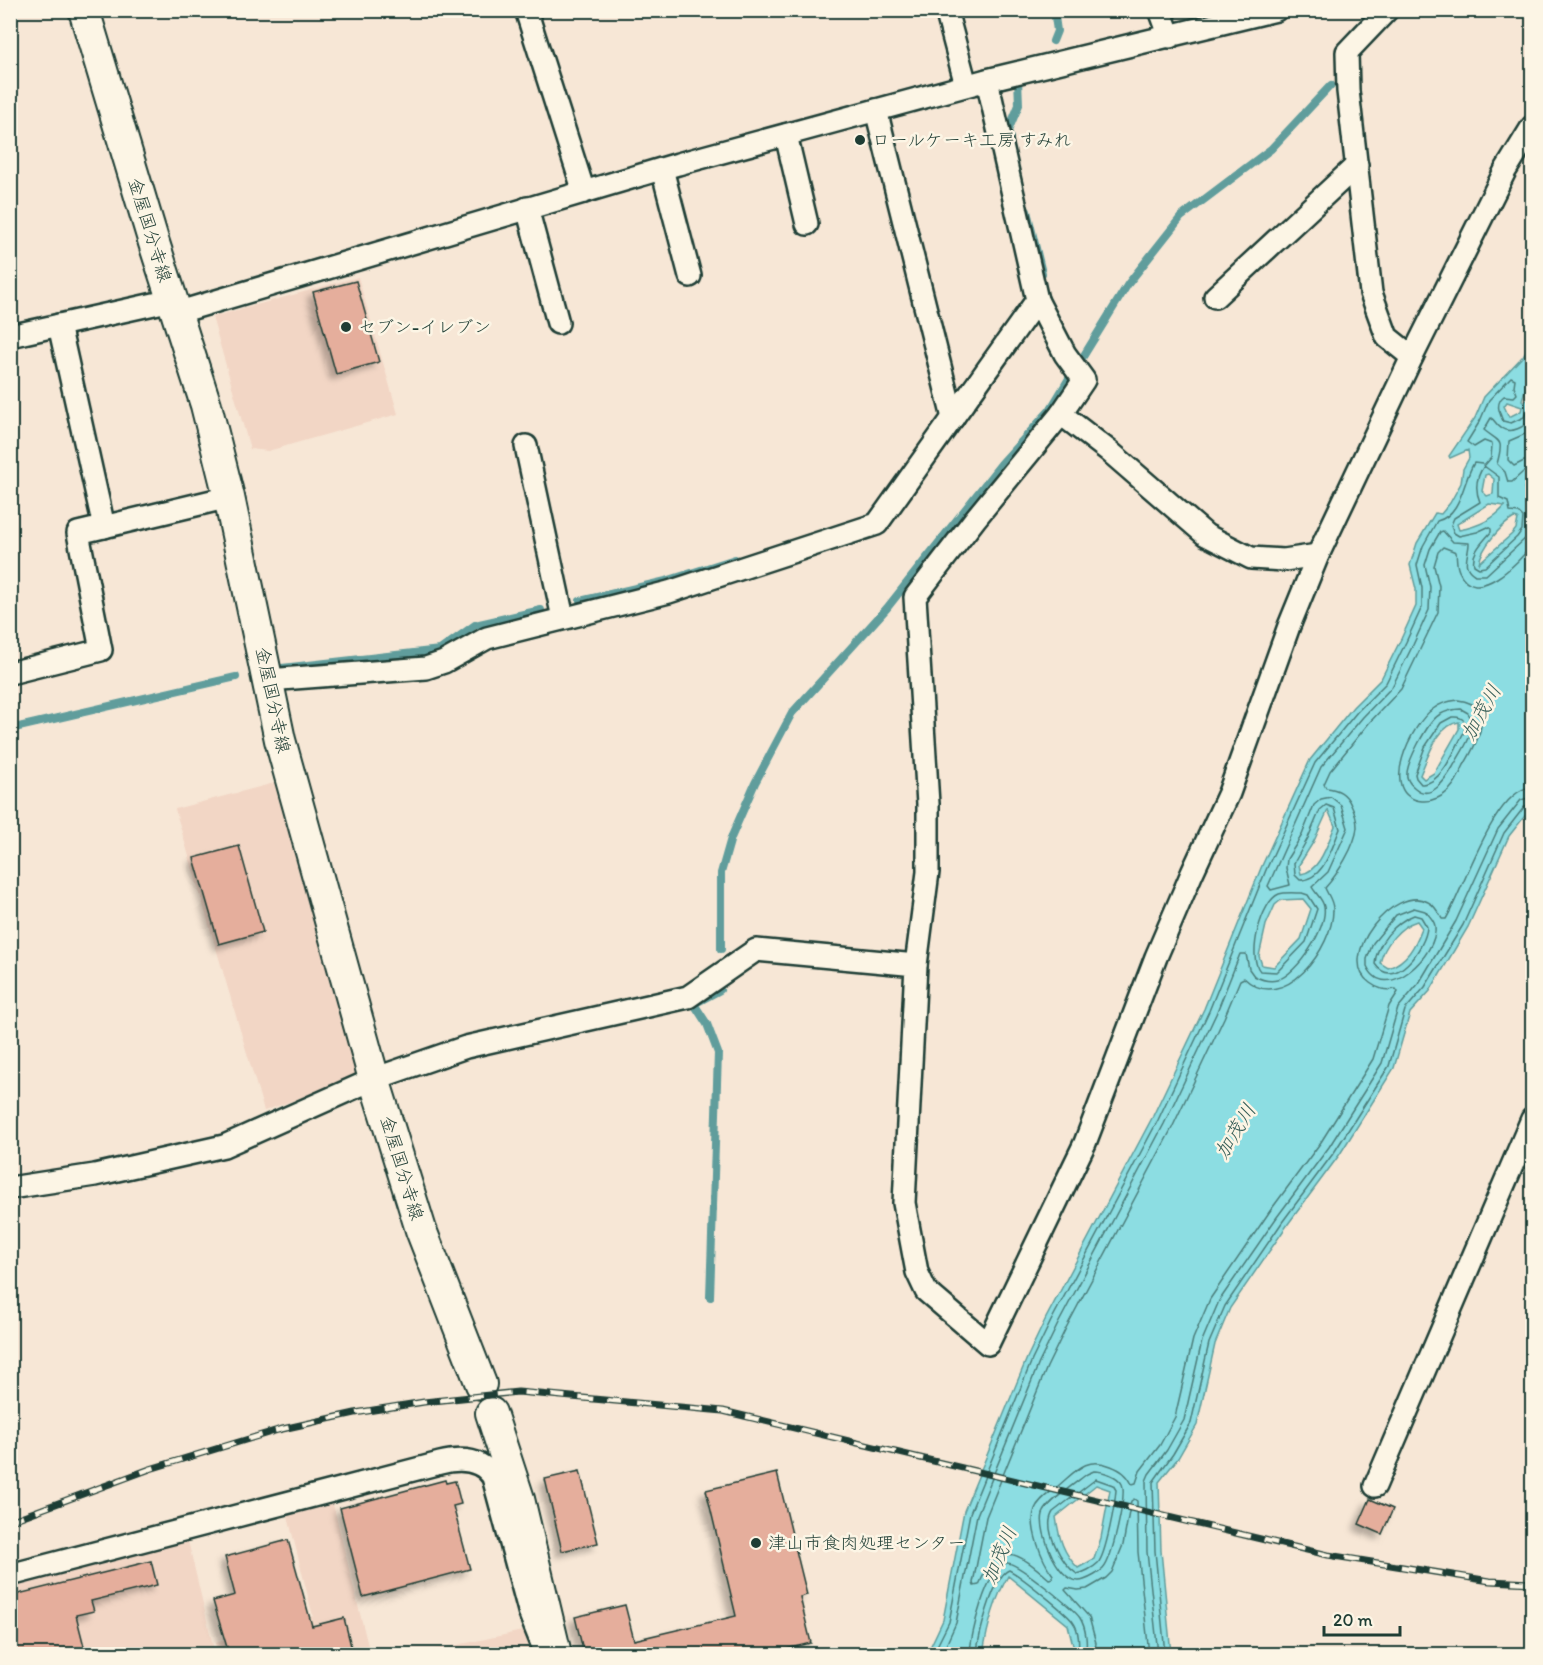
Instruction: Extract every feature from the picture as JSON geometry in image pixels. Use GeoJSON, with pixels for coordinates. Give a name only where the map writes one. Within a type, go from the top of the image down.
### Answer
{"type":"FeatureCollection","features":[{"type":"Feature","properties":{"kind":"main road","name":"金屋国分寺線"},"geometry":{"type":"LineString","coordinates":[[84,10],[206,405],[229,497],[280,740],[374,1079],[421,1230],[481,1384]]}},
{"type":"Feature","properties":{"kind":"main road"},"geometry":{"type":"LineString","coordinates":[[491,1413],[519,1499],[556,1654]]}},
{"type":"Feature","properties":{"kind":"street"},"geometry":{"type":"LineString","coordinates":[[526,10],[584,192]]}},
{"type":"Feature","properties":{"kind":"street"},"geometry":{"type":"LineString","coordinates":[[946,10],[966,85]]}},
{"type":"Feature","properties":{"kind":"street"},"geometry":{"type":"LineString","coordinates":[[1160,10],[1170,36]]}},
{"type":"Feature","properties":{"kind":"street"},"geometry":{"type":"LineString","coordinates":[[10,336],[59,325],[174,306],[966,85],[1276,10]]}},
{"type":"Feature","properties":{"kind":"street"},"geometry":{"type":"LineString","coordinates":[[1387,10],[1347,52],[1348,91],[1371,293],[1388,337],[1412,357]]}},
{"type":"Feature","properties":{"kind":"street"},"geometry":{"type":"LineString","coordinates":[[987,80],[1037,300],[1065,354],[1084,380],[1061,414],[915,597],[928,804],[928,860],[916,965],[904,1203],[917,1272],[926,1291],[988,1344],[1085,1143],[1156,957],[1229,793],[1289,626],[1318,555],[1412,357],[1505,171],[1533,127]]}},
{"type":"Feature","properties":{"kind":"street"},"geometry":{"type":"LineString","coordinates":[[876,110],[953,418]]}},
{"type":"Feature","properties":{"kind":"street"},"geometry":{"type":"LineString","coordinates":[[786,135],[807,224]]}},
{"type":"Feature","properties":{"kind":"street"},"geometry":{"type":"LineString","coordinates":[[1215,297],[1357,165]]}},
{"type":"Feature","properties":{"kind":"street"},"geometry":{"type":"LineString","coordinates":[[662,169],[690,276]]}},
{"type":"Feature","properties":{"kind":"street"},"geometry":{"type":"LineString","coordinates":[[527,208],[558,324]]}},
{"type":"Feature","properties":{"kind":"street"},"geometry":{"type":"LineString","coordinates":[[268,680],[426,668],[444,662],[487,638],[669,592],[876,524],[1037,300]]}},
{"type":"Feature","properties":{"kind":"street"},"geometry":{"type":"LineString","coordinates":[[59,325],[104,527]]}},
{"type":"Feature","properties":{"kind":"street"},"geometry":{"type":"LineString","coordinates":[[1061,414],[1109,451],[1206,535],[1251,558],[1284,560],[1318,555]]}},
{"type":"Feature","properties":{"kind":"street"},"geometry":{"type":"LineString","coordinates":[[526,446],[563,618]]}},
{"type":"Feature","properties":{"kind":"street"},"geometry":{"type":"LineString","coordinates":[[10,673],[101,650],[78,533],[229,497]]}},
{"type":"Feature","properties":{"kind":"street"},"geometry":{"type":"LineString","coordinates":[[10,1188],[95,1174],[224,1146],[374,1079],[466,1047],[688,997],[756,950],[916,965]]}},
{"type":"Feature","properties":{"kind":"street"},"geometry":{"type":"LineString","coordinates":[[1375,1486],[1533,1119]]}},
{"type":"Feature","properties":{"kind":"street"},"geometry":{"type":"LineString","coordinates":[[10,1575],[440,1463],[467,1460],[483,1466],[493,1477],[530,1614],[541,1643],[548,1654]]}},
{"type":"Feature","properties":{"kind":"shaded area"},"geometry":{"type":"Polygon","coordinates":[[[358,277],[398,414],[268,451],[250,449],[212,317],[358,277]]]}},
{"type":"Feature","properties":{"kind":"shaded area"},"geometry":{"type":"Polygon","coordinates":[[[278,782],[363,1075],[264,1111],[175,809],[278,782]]]}},
{"type":"Feature","properties":{"kind":"shaded area"},"geometry":{"type":"Polygon","coordinates":[[[332,1500],[370,1654],[218,1654],[215,1643],[313,1616],[287,1513],[332,1500]]]}},
{"type":"Feature","properties":{"kind":"shaded area"},"geometry":{"type":"Polygon","coordinates":[[[188,1541],[215,1654],[14,1654],[10,1640],[10,1587],[188,1541]]]}},
{"type":"Feature","properties":{"kind":"shaded area"},"geometry":{"type":"Polygon","coordinates":[[[527,1630],[533,1654],[415,1654],[527,1630]]]}},
{"type":"Feature","properties":{"kind":"water","name":"加茂川"},"geometry":{"type":"Polygon","coordinates":[[[1532,340],[1532,388],[1525,390],[1522,400],[1524,402],[1532,396],[1532,481],[1524,488],[1532,492],[1532,807],[1509,836],[1468,927],[1430,991],[1410,1013],[1394,1068],[1340,1154],[1230,1308],[1215,1344],[1197,1425],[1178,1458],[1159,1482],[1161,1551],[1171,1654],[1071,1654],[1073,1645],[1068,1625],[1008,1576],[992,1614],[983,1654],[927,1654],[943,1620],[964,1511],[1027,1358],[1152,1118],[1204,1009],[1261,868],[1310,760],[1353,707],[1381,679],[1401,639],[1416,606],[1416,589],[1410,565],[1417,543],[1435,513],[1441,514],[1450,503],[1461,483],[1463,469],[1469,458],[1468,450],[1450,458],[1449,456],[1475,418],[1484,397],[1523,356],[1532,340]],[[1507,402],[1504,406],[1509,417],[1521,411],[1522,407],[1507,402]],[[1488,474],[1485,475],[1482,491],[1487,496],[1493,494],[1494,479],[1488,474]],[[1489,504],[1457,524],[1459,530],[1484,522],[1505,506],[1489,504]],[[1514,518],[1503,526],[1488,544],[1479,563],[1512,534],[1516,529],[1518,519],[1514,518]],[[1459,722],[1445,729],[1434,743],[1426,760],[1420,775],[1424,779],[1434,773],[1459,729],[1459,722]],[[1328,810],[1314,841],[1299,865],[1301,874],[1308,872],[1322,855],[1335,826],[1328,810]],[[1303,899],[1281,900],[1275,905],[1266,925],[1259,956],[1262,965],[1274,967],[1301,939],[1311,909],[1303,899]],[[1417,921],[1399,932],[1382,956],[1380,963],[1388,968],[1400,962],[1410,952],[1422,928],[1417,921]],[[1096,1485],[1056,1517],[1065,1551],[1078,1568],[1094,1559],[1101,1538],[1110,1490],[1096,1485]]]}},
{"type":"Feature","properties":{"kind":"building","name":"セブン-イレブン"},"geometry":{"type":"Polygon","coordinates":[[[356,281],[379,362],[336,374],[313,292],[356,281]]]}},
{"type":"Feature","properties":{"kind":"building"},"geometry":{"type":"Polygon","coordinates":[[[239,846],[263,932],[219,944],[194,858],[239,846]]]}},
{"type":"Feature","properties":{"kind":"building"},"geometry":{"type":"Polygon","coordinates":[[[580,1471],[598,1543],[562,1551],[545,1479],[580,1471]]]}},
{"type":"Feature","properties":{"kind":"building"},"geometry":{"type":"Polygon","coordinates":[[[777,1473],[807,1595],[800,1597],[811,1643],[765,1654],[584,1654],[575,1617],[625,1605],[634,1640],[736,1616],[706,1490],[777,1473]]]}},
{"type":"Feature","properties":{"kind":"building"},"geometry":{"type":"Polygon","coordinates":[[[445,1480],[446,1483],[455,1481],[461,1504],[453,1506],[470,1569],[363,1597],[340,1508],[445,1480]]]}},
{"type":"Feature","properties":{"kind":"building"},"geometry":{"type":"Polygon","coordinates":[[[1370,1499],[1393,1509],[1382,1534],[1359,1524],[1370,1499]]]}},
{"type":"Feature","properties":{"kind":"building"},"geometry":{"type":"Polygon","coordinates":[[[288,1540],[312,1626],[344,1618],[353,1654],[229,1654],[213,1601],[235,1595],[225,1557],[288,1540]]]}},
{"type":"Feature","properties":{"kind":"building"},"geometry":{"type":"Polygon","coordinates":[[[151,1561],[157,1585],[91,1601],[94,1611],[76,1615],[86,1654],[15,1654],[10,1633],[10,1596],[151,1561]]]}},
{"type":"Feature","properties":{"kind":"waterway"},"geometry":{"type":"LineString","coordinates":[[1053,41],[1057,31],[1054,10]]}},
{"type":"Feature","properties":{"kind":"waterway"},"geometry":{"type":"LineString","coordinates":[[1010,138],[1008,131],[1019,105],[1018,79]]}},
{"type":"Feature","properties":{"kind":"waterway"},"geometry":{"type":"LineString","coordinates":[[1081,360],[1128,284],[1181,217],[1271,149],[1331,85]]}},
{"type":"Feature","properties":{"kind":"waterway"},"geometry":{"type":"LineString","coordinates":[[1027,211],[1042,273]]}},
{"type":"Feature","properties":{"kind":"waterway"},"geometry":{"type":"LineString","coordinates":[[721,949],[721,873],[731,838],[755,783],[792,713],[887,608],[1001,464],[1050,410],[1071,375]]}},
{"type":"Feature","properties":{"kind":"waterway"},"geometry":{"type":"LineString","coordinates":[[580,601],[666,581],[735,559]]}},
{"type":"Feature","properties":{"kind":"waterway"},"geometry":{"type":"LineString","coordinates":[[282,668],[440,650],[475,625],[541,610]]}},
{"type":"Feature","properties":{"kind":"waterway"},"geometry":{"type":"LineString","coordinates":[[10,729],[236,677]]}},
{"type":"Feature","properties":{"kind":"waterway"},"geometry":{"type":"LineString","coordinates":[[710,1297],[718,1053],[707,1024],[694,1004],[720,990]]}},
{"type":"Feature","properties":{"kind":"railway"},"geometry":{"type":"LineString","coordinates":[[10,1521],[150,1469],[278,1430],[355,1413],[424,1402],[518,1392],[723,1411],[1328,1555],[1490,1581],[1532,1583]]}},
{"type":"Feature","properties":{"kind":"place","name":"ロールケーキ工房 すみれ"},"geometry":{"type":"Point","coordinates":[860,140]}},
{"type":"Feature","properties":{"kind":"place","name":"セブン-イレブン"},"geometry":{"type":"Point","coordinates":[346,327]}},
{"type":"Feature","properties":{"kind":"place","name":"津山市食肉処理センター"},"geometry":{"type":"Point","coordinates":[756,1543]}}]}
